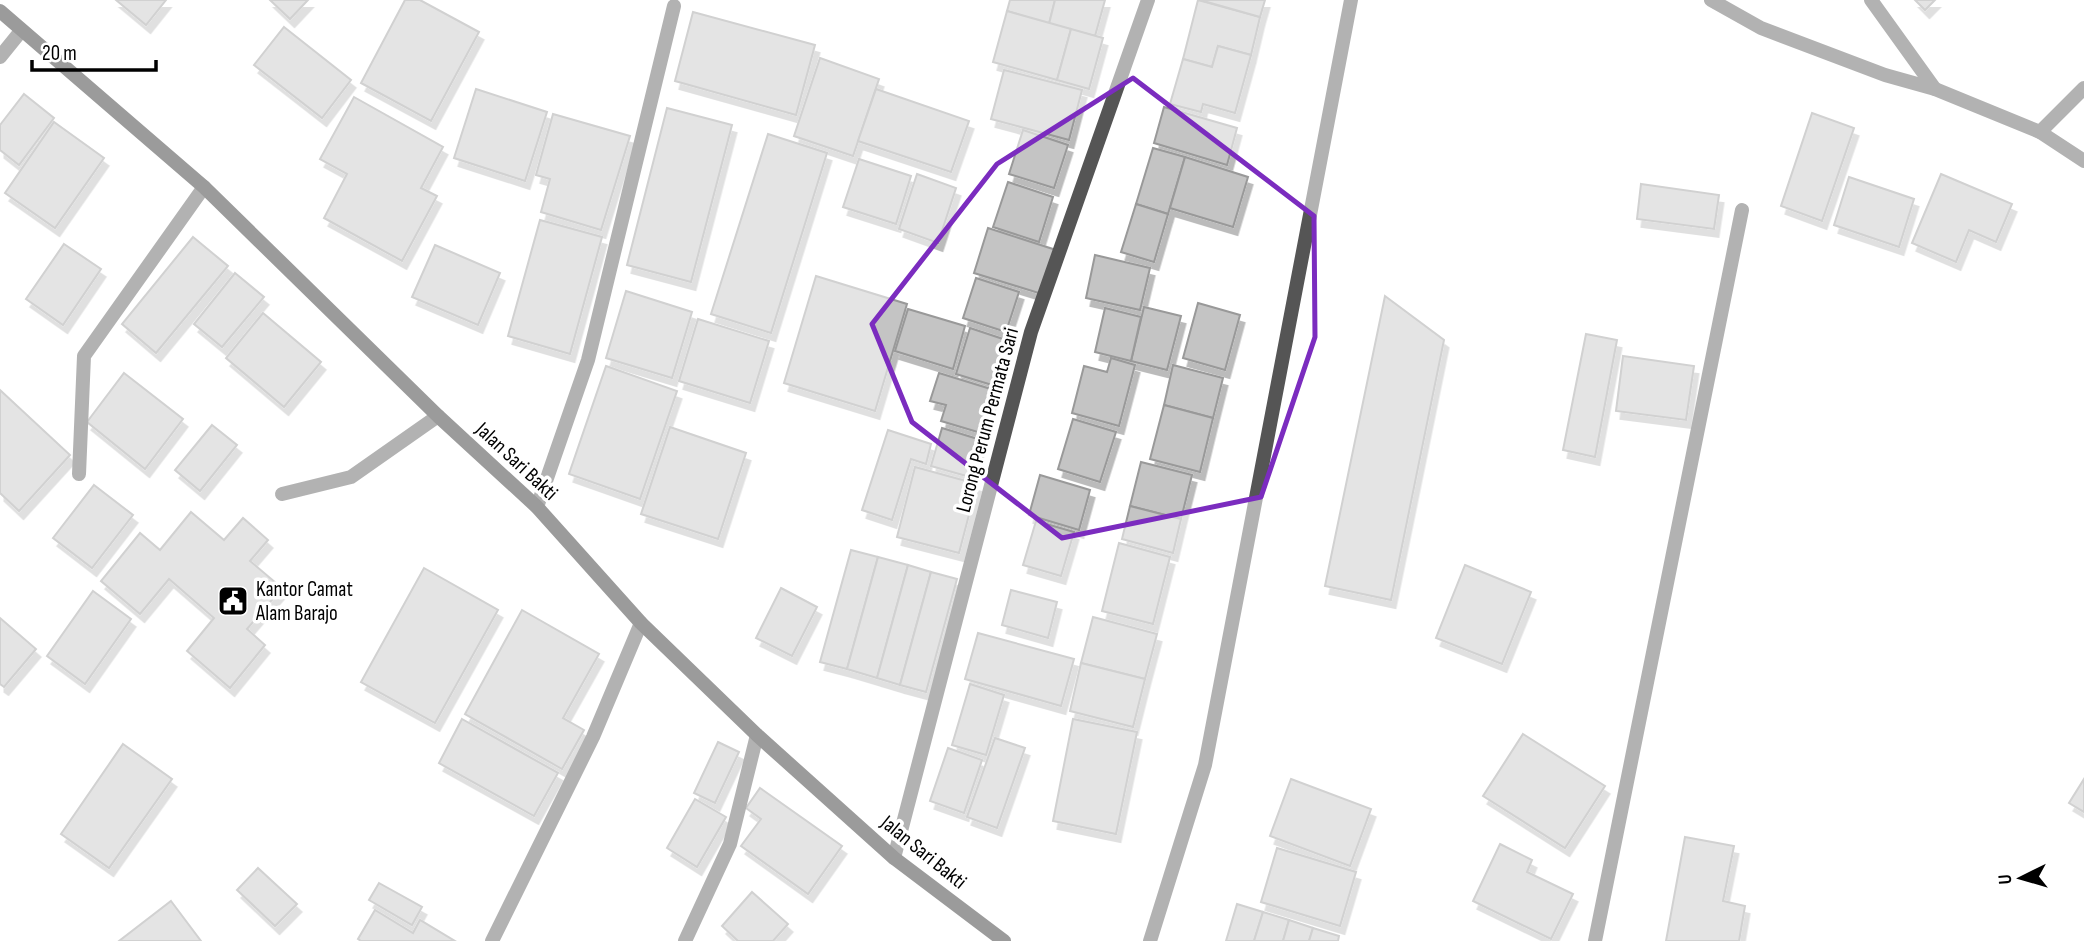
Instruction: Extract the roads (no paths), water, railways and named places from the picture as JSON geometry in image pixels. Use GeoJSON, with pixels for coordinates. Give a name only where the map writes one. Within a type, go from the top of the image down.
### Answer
{"type":"FeatureCollection","features":[{"type":"Feature","properties":{"kind":"main road","name":"Jalan Sari Bakti"},"geometry":{"type":"LineString","coordinates":[[0,11],[204,187],[438,416],[537,507],[641,623],[757,735],[894,858],[1004,941]]}},
{"type":"Feature","properties":{"kind":"street","name":"Lorong Perum Permata Sari"},"geometry":{"type":"LineString","coordinates":[[894,858],[1031,332],[1148,0]]}},
{"type":"Feature","properties":{"kind":"street"},"geometry":{"type":"LineString","coordinates":[[1150,941],[1205,765],[1351,0]]}},
{"type":"Feature","properties":{"kind":"street"},"geometry":{"type":"LineString","coordinates":[[1711,0],[1761,29],[1885,75],[1935,89],[2040,132],[2084,161]]}},
{"type":"Feature","properties":{"kind":"street"},"geometry":{"type":"LineString","coordinates":[[1871,0],[1935,89]]}},
{"type":"Feature","properties":{"kind":"street"},"geometry":{"type":"LineString","coordinates":[[537,507],[588,360],[674,6]]}},
{"type":"Feature","properties":{"kind":"street"},"geometry":{"type":"LineString","coordinates":[[0,57],[22,31]]}},
{"type":"Feature","properties":{"kind":"street"},"geometry":{"type":"LineString","coordinates":[[2040,132],[2084,88]]}},
{"type":"Feature","properties":{"kind":"street"},"geometry":{"type":"LineString","coordinates":[[79,474],[84,356],[204,187]]}},
{"type":"Feature","properties":{"kind":"street"},"geometry":{"type":"LineString","coordinates":[[1595,941],[1742,210]]}},
{"type":"Feature","properties":{"kind":"street"},"geometry":{"type":"LineString","coordinates":[[282,494],[351,477],[438,416]]}},
{"type":"Feature","properties":{"kind":"street"},"geometry":{"type":"LineString","coordinates":[[492,941],[593,737],[641,623]]}},
{"type":"Feature","properties":{"kind":"street"},"geometry":{"type":"LineString","coordinates":[[685,941],[730,844],[757,735]]}},
{"type":"Feature","properties":{"kind":"place","name":"Kantor Camat Alam Barajo"},"geometry":{"type":"Point","coordinates":[233,601]}}]}
